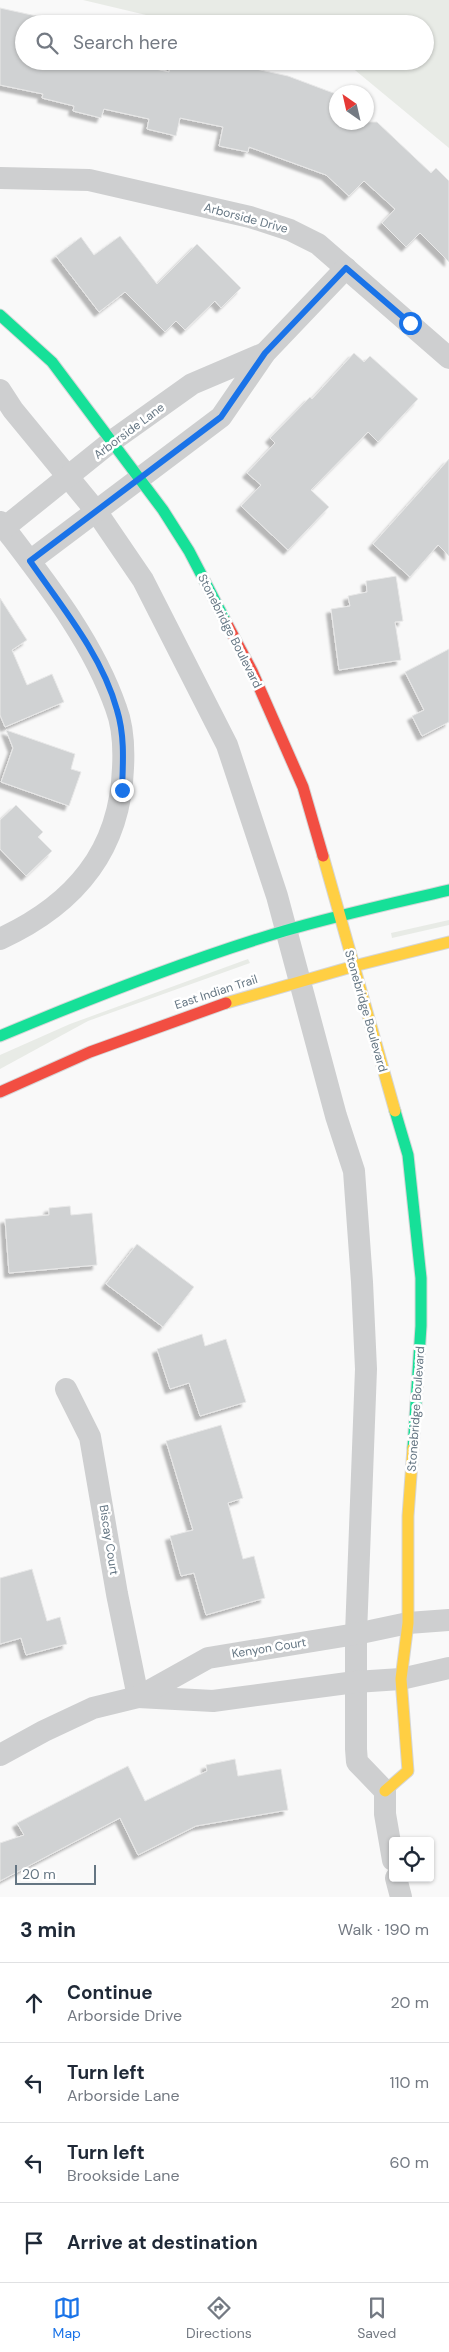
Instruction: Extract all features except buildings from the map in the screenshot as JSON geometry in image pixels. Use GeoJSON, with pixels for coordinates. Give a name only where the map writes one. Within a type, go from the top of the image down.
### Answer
{"type":"FeatureCollection","features":[{"type":"Feature","properties":{"kind":"street","name":"Arborside Drive"},"geometry":{"type":"LineString","coordinates":[[0,178],[89,180],[250,217],[306,236],[346,268],[449,358]]}},
{"type":"Feature","properties":{"kind":"street","name":"Arborside Lane"},"geometry":{"type":"LineString","coordinates":[[30,561],[221,417],[265,353],[346,268]]}},
{"type":"Feature","properties":{"kind":"street","name":"Stonebridge Boulevard"},"geometry":{"type":"LineString","coordinates":[[0,315],[52,362],[163,510],[189,551],[252,671],[303,786],[338,917],[408,1155],[421,1278],[421,1326],[408,1516],[408,1623],[401,1679],[408,1771],[385,1791]]}},
{"type":"Feature","properties":{"kind":"street","name":"Arborside Lane"},"geometry":{"type":"LineString","coordinates":[[2,525],[69,478],[112,441],[192,384],[265,353]]}},
{"type":"Feature","properties":{"kind":"street"},"geometry":{"type":"LineString","coordinates":[[0,390],[13,410],[96,511],[143,580],[228,745],[277,896],[336,1116],[354,1171],[366,1369],[356,1634],[357,1762],[385,1791],[385,1814],[389,1837]]}},
{"type":"Feature","properties":{"kind":"street"},"geometry":{"type":"LineString","coordinates":[[0,939],[41,917],[69,895],[91,871],[110,834],[122,790],[124,749],[117,710],[84,640],[30,561],[2,525]]}},
{"type":"Feature","properties":{"kind":"street"},"geometry":{"type":"LineString","coordinates":[[0,1036],[61,1010],[131,984],[285,931],[449,890]]}},
{"type":"Feature","properties":{"kind":"street","name":"East Indian Trail"},"geometry":{"type":"LineString","coordinates":[[0,1092],[104,1046],[212,1007],[353,964],[449,942]]}},
{"type":"Feature","properties":{"kind":"street","name":"Biscay Court"},"geometry":{"type":"LineString","coordinates":[[66,1389],[90,1436],[117,1594],[138,1697]]}},
{"type":"Feature","properties":{"kind":"street","name":"Kenyon Court"},"geometry":{"type":"LineString","coordinates":[[0,1756],[44,1731],[93,1708],[138,1697],[208,1658],[356,1634],[408,1623],[449,1620]]}},
{"type":"Feature","properties":{"kind":"street","name":"Kenyon Court"},"geometry":{"type":"LineString","coordinates":[[138,1697],[213,1701],[355,1682],[401,1679],[449,1668]]}},
{"type":"Feature","properties":{"kind":"street"},"geometry":{"type":"LineString","coordinates":[[397,1882],[401,1897]]}},
{"type":"Feature","properties":{"kind":"shaded area"},"geometry":{"type":"Polygon","coordinates":[[[83,0],[449,0],[449,148],[355,70],[434,70],[434,15],[146,15],[83,0]]]}},
{"type":"Feature","properties":{"kind":"shaded area"},"geometry":{"type":"Polygon","coordinates":[[[449,920],[449,925],[392,938],[391,933],[449,920]]]}},
{"type":"Feature","properties":{"kind":"shaded area"},"geometry":{"type":"Polygon","coordinates":[[[248,959],[250,963],[88,1021],[0,1069],[0,1055],[70,1024],[248,959]]]}},
{"type":"Feature","properties":{"kind":"traffic: fast"},"geometry":{"type":"LineString","coordinates":[[0,315],[52,362],[163,510],[189,551],[226,622]]}},
{"type":"Feature","properties":{"kind":"traffic: fast"},"geometry":{"type":"LineString","coordinates":[[0,1036],[140,980],[248,942],[366,909],[449,890]]}},
{"type":"Feature","properties":{"kind":"traffic: fast"},"geometry":{"type":"LineString","coordinates":[[395,1111],[408,1155],[421,1278],[421,1326],[413,1448]]}},
{"type":"Feature","properties":{"kind":"traffic: slow"},"geometry":{"type":"LineString","coordinates":[[323,856],[395,1111]]}},
{"type":"Feature","properties":{"kind":"traffic: slow"},"geometry":{"type":"LineString","coordinates":[[226,1003],[358,965],[449,942]]}},
{"type":"Feature","properties":{"kind":"traffic: slow"},"geometry":{"type":"LineString","coordinates":[[385,1791],[408,1771],[401,1679],[408,1623],[408,1516],[413,1448]]}},
{"type":"Feature","properties":{"kind":"traffic: jam"},"geometry":{"type":"LineString","coordinates":[[226,622],[252,671],[303,787],[323,856]]}},
{"type":"Feature","properties":{"kind":"traffic: jam"},"geometry":{"type":"LineString","coordinates":[[0,1092],[90,1052],[226,1003]]}},
{"type":"Feature","properties":{"kind":"route"},"geometry":{"type":"LineString","coordinates":[[122,790],[124,749],[117,710],[103,676],[84,640],[30,561],[221,417],[265,353],[346,268],[410,323]]}}]}
